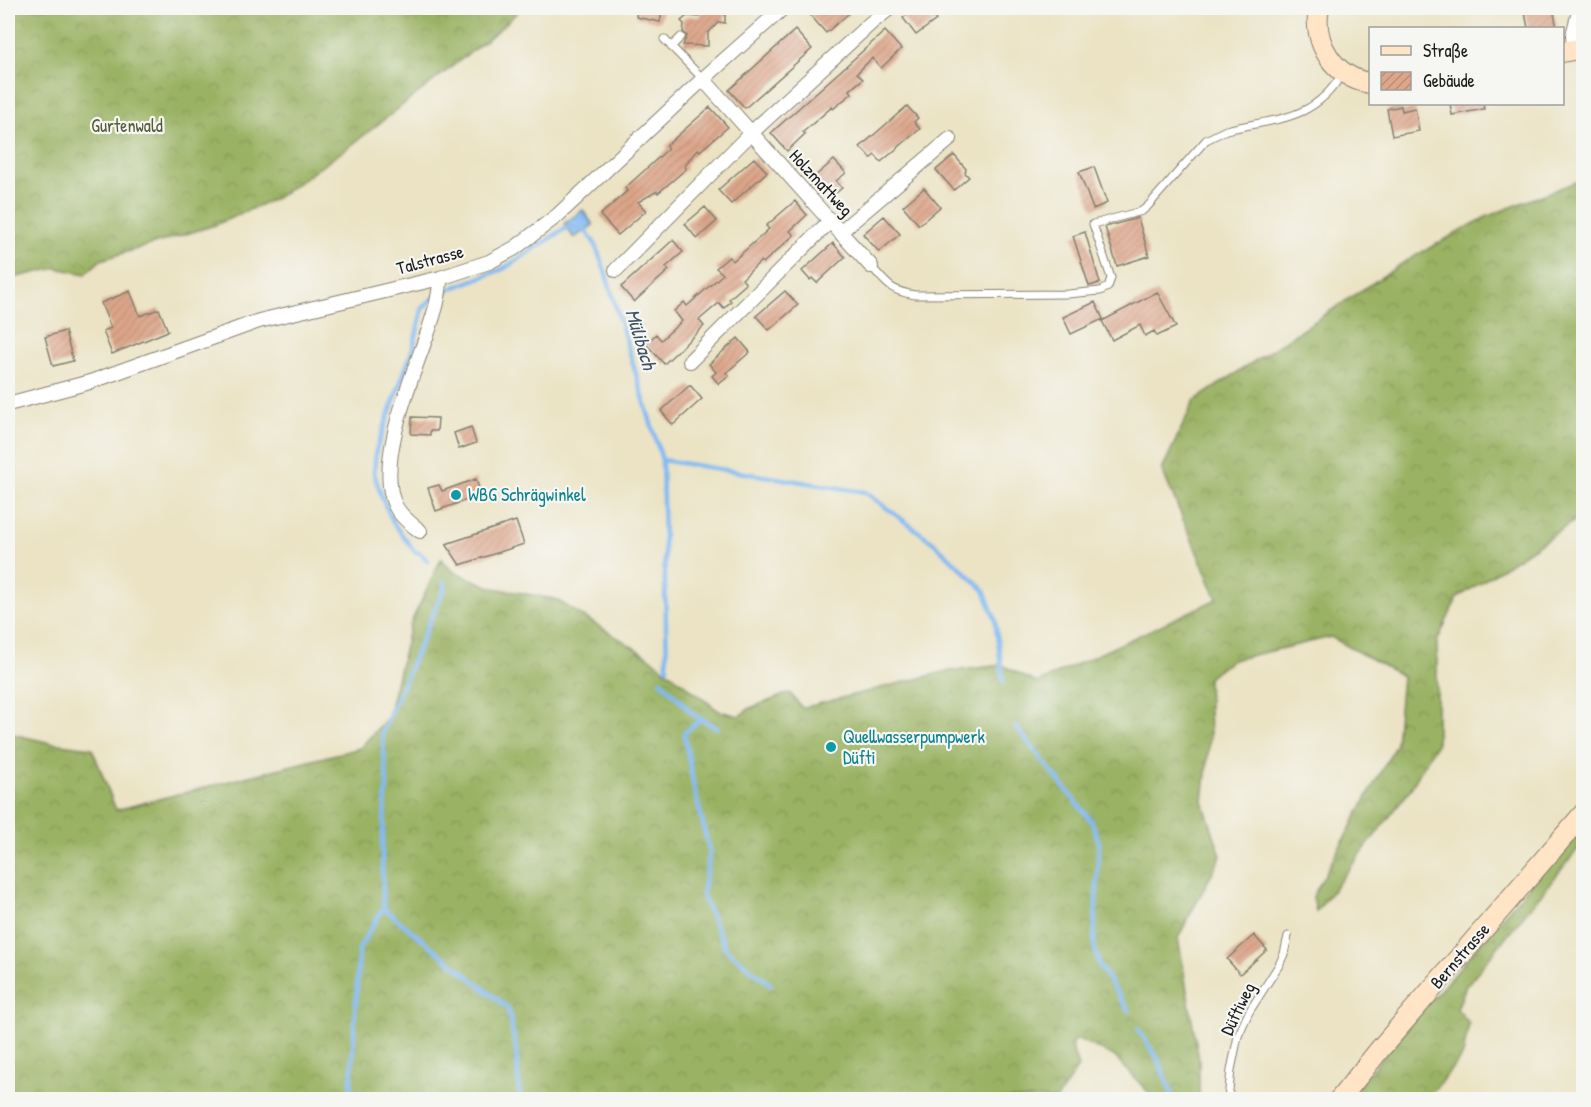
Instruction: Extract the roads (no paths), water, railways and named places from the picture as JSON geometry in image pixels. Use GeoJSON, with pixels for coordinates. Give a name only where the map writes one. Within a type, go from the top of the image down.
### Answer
{"type":"FeatureCollection","features":[{"type":"Feature","properties":{"kind":"street","name":"Talstrasse"},"geometry":{"type":"LineString","coordinates":[[8,404],[90,382],[259,321],[439,290],[515,248],[535,234],[783,8]]}},
{"type":"Feature","properties":{"kind":"street"},"geometry":{"type":"LineString","coordinates":[[616,270],[751,133],[890,8]]}},
{"type":"Feature","properties":{"kind":"street"},"geometry":{"type":"LineString","coordinates":[[1319,8],[1317,25],[1319,38],[1331,61],[1352,78],[1369,82]]}},
{"type":"Feature","properties":{"kind":"street"},"geometry":{"type":"LineString","coordinates":[[1574,49],[1573,35],[1580,8]]}},
{"type":"Feature","properties":{"kind":"street","name":"Holzmattweg"},"geometry":{"type":"LineString","coordinates":[[703,79],[840,232],[950,139]]}},
{"type":"Feature","properties":{"kind":"street"},"geometry":{"type":"LineString","coordinates":[[690,361],[830,221]]}},
{"type":"Feature","properties":{"kind":"street"},"geometry":{"type":"LineString","coordinates":[[840,232],[871,266]]}},
{"type":"Feature","properties":{"kind":"street"},"geometry":{"type":"LineString","coordinates":[[420,531],[405,519],[395,506],[388,476],[390,456],[402,408],[439,290]]}},
{"type":"Feature","properties":{"kind":"street","name":"Bernstrasse"},"geometry":{"type":"LineString","coordinates":[[1339,1100],[1348,1086],[1584,813]]}},
{"type":"Feature","properties":{"kind":"lane"},"geometry":{"type":"LineString","coordinates":[[671,46],[681,38]]}},
{"type":"Feature","properties":{"kind":"lane"},"geometry":{"type":"LineString","coordinates":[[664,39],[703,79]]}},
{"type":"Feature","properties":{"kind":"lane"},"geometry":{"type":"LineString","coordinates":[[871,266],[886,284],[899,292],[915,295],[1068,294],[1100,291],[1108,286],[1111,278],[1093,224],[1142,211],[1206,140],[1226,130],[1300,113],[1322,100],[1335,86],[1343,72]]}},
{"type":"Feature","properties":{"kind":"lane","name":"Düftiweg"},"geometry":{"type":"LineString","coordinates":[[1228,1100],[1238,1036],[1249,1012],[1279,965],[1288,936]]}},
{"type":"Feature","properties":{"kind":"water"},"geometry":{"type":"Polygon","coordinates":[[[583,210],[593,225],[574,238],[564,224],[583,210]]]}},
{"type":"Feature","properties":{"kind":"waterway"},"geometry":{"type":"LineString","coordinates":[[441,294],[503,269],[566,228]]}},
{"type":"Feature","properties":{"kind":"waterway","name":"Mülibach"},"geometry":{"type":"LineString","coordinates":[[585,230],[594,242],[605,271],[662,460],[667,668]]}},
{"type":"Feature","properties":{"kind":"waterway"},"geometry":{"type":"LineString","coordinates":[[428,561],[420,553],[415,552],[394,524],[374,473],[376,450],[413,348],[423,307],[434,298]]}},
{"type":"Feature","properties":{"kind":"waterway"},"geometry":{"type":"LineString","coordinates":[[662,460],[865,492],[934,543],[984,590],[995,619],[1003,680]]}},
{"type":"Feature","properties":{"kind":"waterway"},"geometry":{"type":"LineString","coordinates":[[350,1100],[359,949],[383,908],[382,847],[387,782],[382,733],[445,588],[444,581]]}},
{"type":"Feature","properties":{"kind":"waterway"},"geometry":{"type":"LineString","coordinates":[[661,681],[694,715],[701,719],[684,733],[710,853],[702,895],[726,949],[771,985]]}},
{"type":"Feature","properties":{"kind":"waterway"},"geometry":{"type":"LineString","coordinates":[[701,719],[717,728]]}},
{"type":"Feature","properties":{"kind":"waterway"},"geometry":{"type":"LineString","coordinates":[[1016,727],[1092,822],[1099,843],[1094,943],[1099,965],[1129,1011]]}},
{"type":"Feature","properties":{"kind":"waterway"},"geometry":{"type":"LineString","coordinates":[[383,908],[508,1008],[516,1049],[520,1100]]}},
{"type":"Feature","properties":{"kind":"waterway"},"geometry":{"type":"LineString","coordinates":[[1138,1029],[1158,1059],[1174,1100]]}},
{"type":"Feature","properties":{"kind":"place","name":"WBG Schrägwinkel"},"geometry":{"type":"Point","coordinates":[456,495]}},
{"type":"Feature","properties":{"kind":"place","name":"Quellwasserpumpwerk Düfti"},"geometry":{"type":"Point","coordinates":[831,747]}},
{"type":"Feature","properties":{"kind":"park label","name":"Gurtenwald"},"geometry":{"type":"Point","coordinates":[127,126]}}]}
